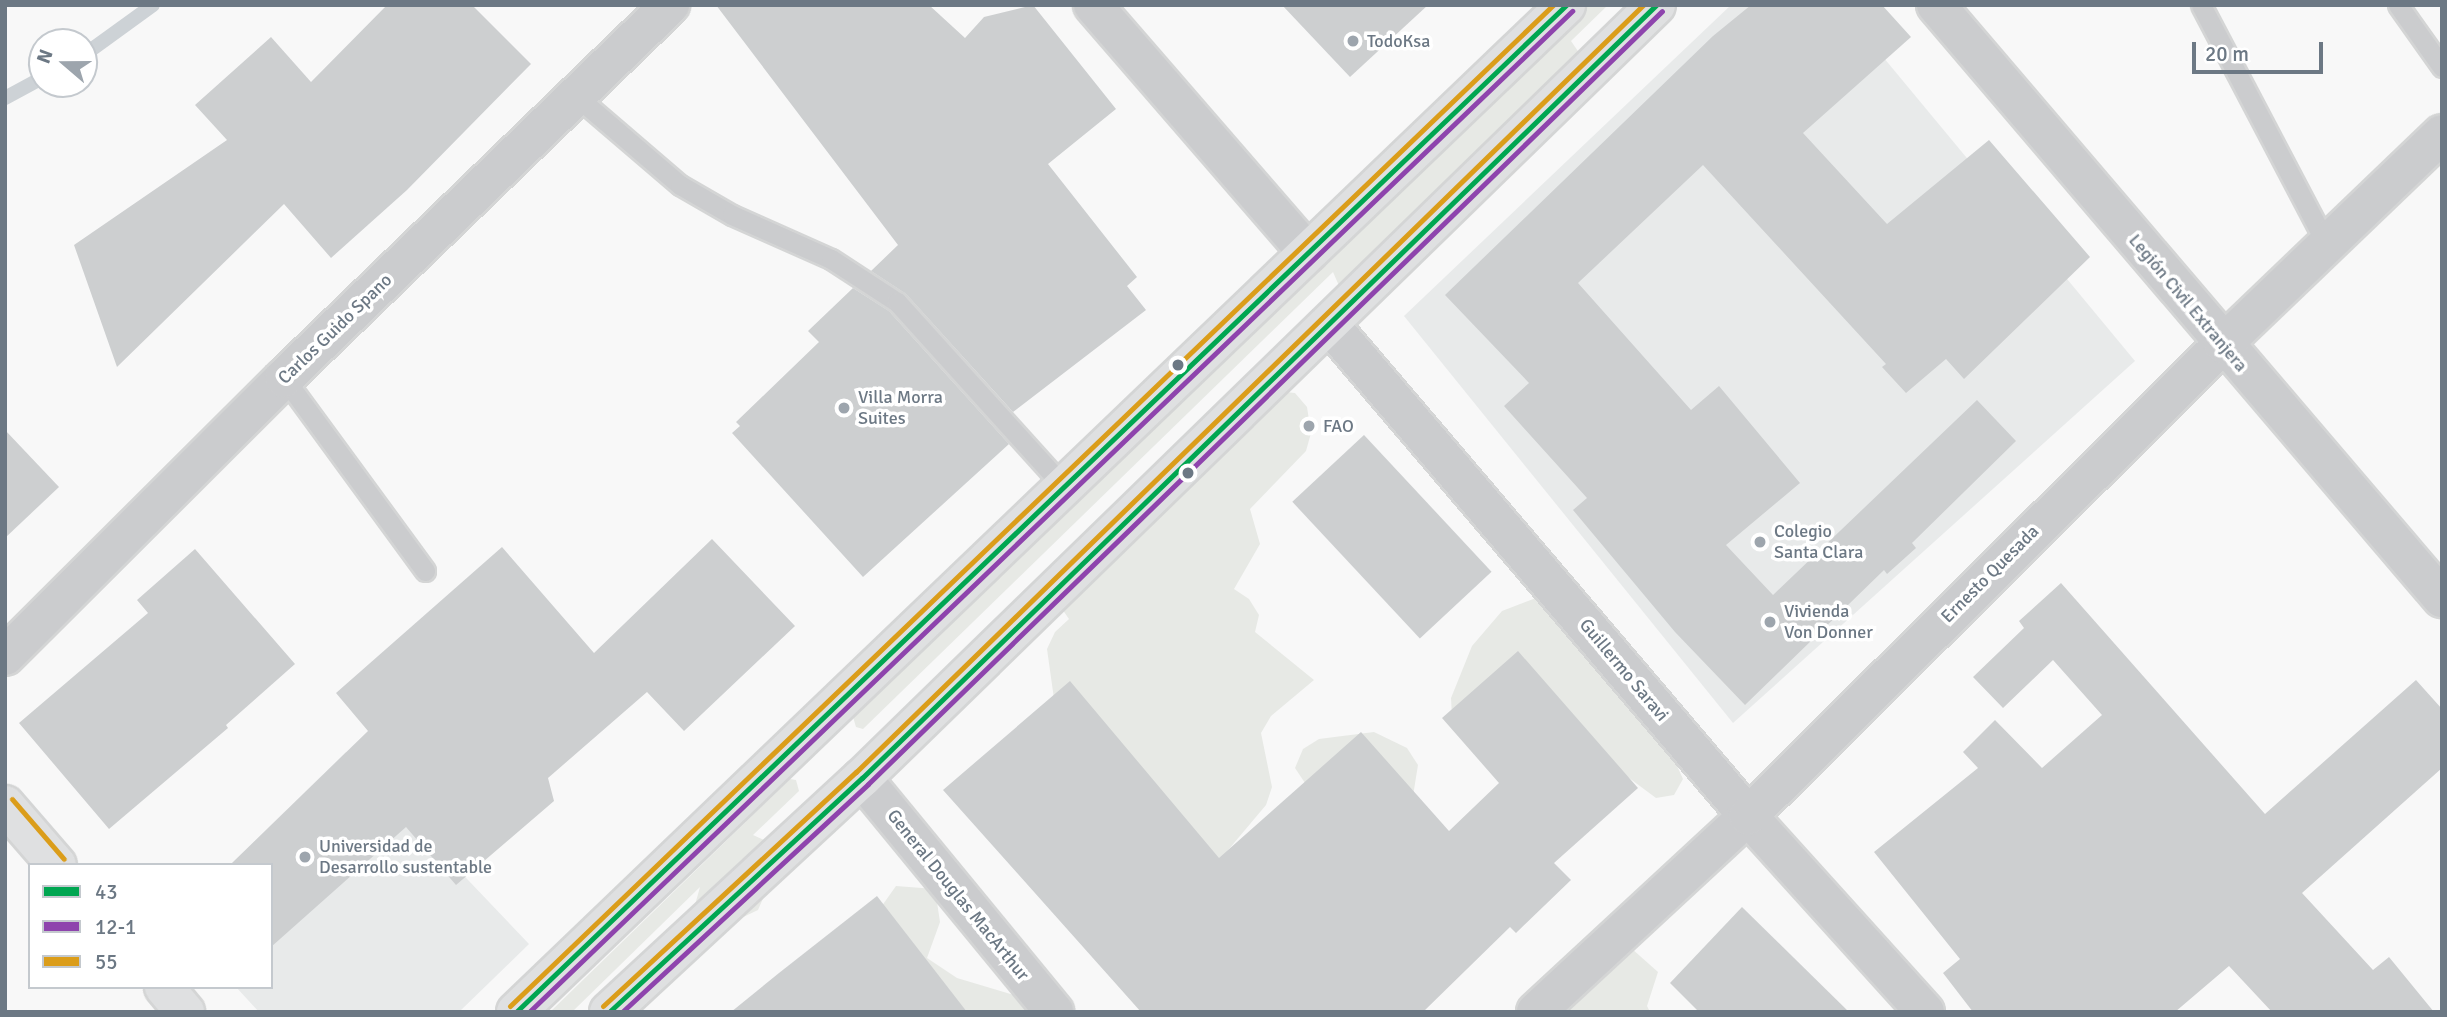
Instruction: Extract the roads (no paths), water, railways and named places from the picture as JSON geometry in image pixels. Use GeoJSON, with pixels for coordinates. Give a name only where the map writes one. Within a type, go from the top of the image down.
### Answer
{"type":"FeatureCollection","features":[{"type":"Feature","properties":{"kind":"main road"},"geometry":{"type":"LineString","coordinates":[[516,1012],[1566,5]]}},
{"type":"Feature","properties":{"kind":"main road"},"geometry":{"type":"LineString","coordinates":[[609,1012],[862,778],[1656,5]]}},
{"type":"Feature","properties":{"kind":"main road"},"geometry":{"type":"LineString","coordinates":[[5,805],[55,863]]}},
{"type":"Feature","properties":{"kind":"main road"},"geometry":{"type":"LineString","coordinates":[[166,989],[185,1012]]}},
{"type":"Feature","properties":{"kind":"street","name":"Carlos Guido Spano"},"geometry":{"type":"LineString","coordinates":[[5,656],[284,379],[670,5]]}},
{"type":"Feature","properties":{"kind":"street"},"geometry":{"type":"LineString","coordinates":[[1093,5],[1308,253]]}},
{"type":"Feature","properties":{"kind":"street","name":"Legión Civil Extranjera"},"geometry":{"type":"LineString","coordinates":[[1936,5],[2442,598]]}},
{"type":"Feature","properties":{"kind":"street","name":"Ernesto Quesada"},"geometry":{"type":"LineString","coordinates":[[1536,1012],[1748,816],[2223,344],[2442,134]]}},
{"type":"Feature","properties":{"kind":"street","name":"Guillermo Saravi"},"geometry":{"type":"LineString","coordinates":[[1328,324],[1748,816],[1925,1012]]}},
{"type":"Feature","properties":{"kind":"street","name":"General Douglas MacArthur"},"geometry":{"type":"LineString","coordinates":[[862,778],[1055,1012]]}},
{"type":"Feature","properties":{"kind":"lane"},"geometry":{"type":"LineString","coordinates":[[2201,5],[2327,245]]}},
{"type":"Feature","properties":{"kind":"lane"},"geometry":{"type":"LineString","coordinates":[[2398,5],[2442,67]]}},
{"type":"Feature","properties":{"kind":"lane"},"geometry":{"type":"LineString","coordinates":[[576,96],[680,185],[732,215],[831,260],[897,302],[1064,487]]}},
{"type":"Feature","properties":{"kind":"lane"},"geometry":{"type":"LineString","coordinates":[[284,379],[425,571]]}},
{"type":"Feature","properties":{"kind":"waterway"},"geometry":{"type":"LineString","coordinates":[[98,45],[153,5]]}},
{"type":"Feature","properties":{"kind":"waterway"},"geometry":{"type":"LineString","coordinates":[[5,98],[28,86]]}},
{"type":"Feature","properties":{"kind":"place","name":"TodoKsa"},"geometry":{"type":"Point","coordinates":[1353,41]}},
{"type":"Feature","properties":{"kind":"place","name":"Villa Morra Suites"},"geometry":{"type":"Point","coordinates":[844,408]}},
{"type":"Feature","properties":{"kind":"place","name":"FAO"},"geometry":{"type":"Point","coordinates":[1309,426]}},
{"type":"Feature","properties":{"kind":"place","name":"Colegio Santa Clara"},"geometry":{"type":"Point","coordinates":[1760,542]}},
{"type":"Feature","properties":{"kind":"place","name":"Vivienda Von Donner"},"geometry":{"type":"Point","coordinates":[1770,622]}},
{"type":"Feature","properties":{"kind":"place","name":"Universidad de Desarrollo sustentable"},"geometry":{"type":"Point","coordinates":[305,857]}}]}
